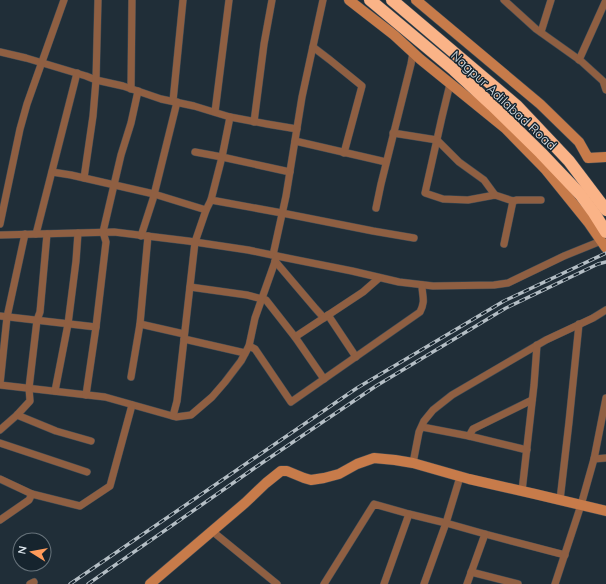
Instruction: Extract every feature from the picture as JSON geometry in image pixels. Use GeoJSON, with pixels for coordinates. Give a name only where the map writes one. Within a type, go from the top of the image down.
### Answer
{"type":"FeatureCollection","features":[{"type":"Feature","properties":{"kind":"highway","name":"Nagpur Adilabad Road"},"geometry":{"type":"LineString","coordinates":[[370,0],[454,70],[541,153],[580,194],[600,211]]}},
{"type":"Feature","properties":{"kind":"highway","name":"Nagpur Adilabad Road"},"geometry":{"type":"LineString","coordinates":[[392,0],[517,106],[569,161],[600,211],[604,240]]}},
{"type":"Feature","properties":{"kind":"street"},"geometry":{"type":"LineString","coordinates":[[0,224],[20,129],[27,104],[64,0]]}},
{"type":"Feature","properties":{"kind":"street"},"geometry":{"type":"LineString","coordinates":[[84,178],[93,116],[96,80],[98,0]]}},
{"type":"Feature","properties":{"kind":"street"},"geometry":{"type":"LineString","coordinates":[[86,395],[106,242],[103,232],[135,90],[132,0]]}},
{"type":"Feature","properties":{"kind":"street"},"geometry":{"type":"LineString","coordinates":[[131,377],[140,324],[144,236],[175,102],[183,0]]}},
{"type":"Feature","properties":{"kind":"street"},"geometry":{"type":"LineString","coordinates":[[215,112],[229,0]]}},
{"type":"Feature","properties":{"kind":"street"},"geometry":{"type":"LineString","coordinates":[[254,122],[264,44],[272,0]]}},
{"type":"Feature","properties":{"kind":"street"},"geometry":{"type":"LineString","coordinates":[[25,234],[3,316],[0,384],[105,397],[176,417],[191,415],[212,397],[229,377],[241,362],[247,349],[255,318],[275,257],[297,129],[323,0]]}},
{"type":"Feature","properties":{"kind":"street"},"geometry":{"type":"LineString","coordinates":[[0,235],[114,232],[248,250],[275,257],[399,282],[433,286],[494,286],[508,283],[564,256],[604,240],[546,170],[505,128],[350,0]]}},
{"type":"Feature","properties":{"kind":"street"},"geometry":{"type":"LineString","coordinates":[[416,0],[540,104],[579,142],[588,158],[606,157]]}},
{"type":"Feature","properties":{"kind":"street"},"geometry":{"type":"LineString","coordinates":[[541,32],[551,0]]}},
{"type":"Feature","properties":{"kind":"street"},"geometry":{"type":"LineString","coordinates":[[579,60],[606,0]]}},
{"type":"Feature","properties":{"kind":"street"},"geometry":{"type":"LineString","coordinates":[[507,1],[541,32],[605,80],[606,90]]}},
{"type":"Feature","properties":{"kind":"street"},"geometry":{"type":"LineString","coordinates":[[313,47],[362,86],[344,153]]}},
{"type":"Feature","properties":{"kind":"street"},"geometry":{"type":"LineString","coordinates":[[0,52],[135,90],[160,99],[230,117],[297,129]]}},
{"type":"Feature","properties":{"kind":"street"},"geometry":{"type":"LineString","coordinates":[[376,208],[413,53]]}},
{"type":"Feature","properties":{"kind":"street"},"geometry":{"type":"LineString","coordinates":[[36,234],[77,73]]}},
{"type":"Feature","properties":{"kind":"street"},"geometry":{"type":"LineString","coordinates":[[450,84],[425,193],[443,199],[468,200],[495,195],[513,201],[541,200]]}},
{"type":"Feature","properties":{"kind":"street"},"geometry":{"type":"LineString","coordinates":[[173,416],[177,401],[195,242],[211,200],[230,117]]}},
{"type":"Feature","properties":{"kind":"street"},"geometry":{"type":"LineString","coordinates":[[393,133],[437,140],[460,162],[484,180],[495,195]]}},
{"type":"Feature","properties":{"kind":"street"},"geometry":{"type":"LineString","coordinates":[[295,142],[386,162]]}},
{"type":"Feature","properties":{"kind":"street"},"geometry":{"type":"LineString","coordinates":[[195,152],[290,172]]}},
{"type":"Feature","properties":{"kind":"street"},"geometry":{"type":"LineString","coordinates":[[52,172],[154,194],[206,210]]}},
{"type":"Feature","properties":{"kind":"street"},"geometry":{"type":"LineString","coordinates":[[211,200],[414,238]]}},
{"type":"Feature","properties":{"kind":"street"},"geometry":{"type":"LineString","coordinates":[[504,244],[513,201]]}},
{"type":"Feature","properties":{"kind":"street"},"geometry":{"type":"LineString","coordinates":[[55,391],[68,324],[78,233]]}},
{"type":"Feature","properties":{"kind":"street"},"geometry":{"type":"LineString","coordinates":[[0,430],[30,401],[29,388],[40,312],[47,234]]}},
{"type":"Feature","properties":{"kind":"street"},"geometry":{"type":"LineString","coordinates":[[275,257],[315,308],[326,316],[356,357]]}},
{"type":"Feature","properties":{"kind":"street"},"geometry":{"type":"LineString","coordinates":[[295,337],[363,292],[379,278]]}},
{"type":"Feature","properties":{"kind":"street"},"geometry":{"type":"LineString","coordinates":[[140,324],[184,336],[247,349],[255,349],[291,402],[420,312],[424,305],[422,285]]}},
{"type":"Feature","properties":{"kind":"street"},"geometry":{"type":"LineString","coordinates":[[190,287],[266,300],[295,337],[324,379]]}},
{"type":"Feature","properties":{"kind":"street"},"geometry":{"type":"LineString","coordinates":[[413,463],[419,432],[424,421],[433,410],[452,395],[546,340],[606,310]]}},
{"type":"Feature","properties":{"kind":"street"},"geometry":{"type":"LineString","coordinates":[[3,316],[96,327]]}},
{"type":"Feature","properties":{"kind":"street"},"geometry":{"type":"LineString","coordinates":[[560,500],[579,324]]}},
{"type":"Feature","properties":{"kind":"street"},"geometry":{"type":"LineString","coordinates":[[522,491],[537,346]]}},
{"type":"Feature","properties":{"kind":"street"},"geometry":{"type":"LineString","coordinates":[[555,584],[581,505],[594,459],[606,398]]}},
{"type":"Feature","properties":{"kind":"street"},"geometry":{"type":"LineString","coordinates":[[469,436],[473,429],[532,400]]}},
{"type":"Feature","properties":{"kind":"street"},"geometry":{"type":"LineString","coordinates":[[0,479],[32,494],[80,506],[110,486],[132,404]]}},
{"type":"Feature","properties":{"kind":"street"},"geometry":{"type":"LineString","coordinates":[[17,415],[56,431],[91,441]]}},
{"type":"Feature","properties":{"kind":"street"},"geometry":{"type":"LineString","coordinates":[[422,427],[469,436],[527,450]]}},
{"type":"Feature","properties":{"kind":"street"},"geometry":{"type":"LineString","coordinates":[[0,443],[87,472]]}},
{"type":"Feature","properties":{"kind":"street"},"geometry":{"type":"LineString","coordinates":[[150,584],[245,503],[266,483],[282,471],[287,471],[311,480],[339,474],[374,458],[395,460],[413,463],[460,477],[606,511]]}},
{"type":"Feature","properties":{"kind":"street"},"geometry":{"type":"LineString","coordinates":[[594,459],[606,458]]}},
{"type":"Feature","properties":{"kind":"street"},"geometry":{"type":"LineString","coordinates":[[424,584],[446,523],[460,477]]}},
{"type":"Feature","properties":{"kind":"street"},"geometry":{"type":"LineString","coordinates":[[0,520],[29,500],[32,494]]}},
{"type":"Feature","properties":{"kind":"street"},"geometry":{"type":"LineString","coordinates":[[324,584],[374,504],[565,555]]}},
{"type":"Feature","properties":{"kind":"street"},"geometry":{"type":"LineString","coordinates":[[384,584],[408,514]]}},
{"type":"Feature","properties":{"kind":"street"},"geometry":{"type":"LineString","coordinates":[[212,531],[277,584]]}},
{"type":"Feature","properties":{"kind":"street"},"geometry":{"type":"LineString","coordinates":[[467,584],[485,534]]}},
{"type":"Feature","properties":{"kind":"street"},"geometry":{"type":"LineString","coordinates":[[471,572],[518,584]]}},
{"type":"Feature","properties":{"kind":"railway"},"geometry":{"type":"LineString","coordinates":[[70,584],[357,388],[504,301],[606,253]]}},
{"type":"Feature","properties":{"kind":"railway"},"geometry":{"type":"LineString","coordinates":[[88,584],[256,467],[376,386],[506,308],[598,264],[606,262]]}}]}
